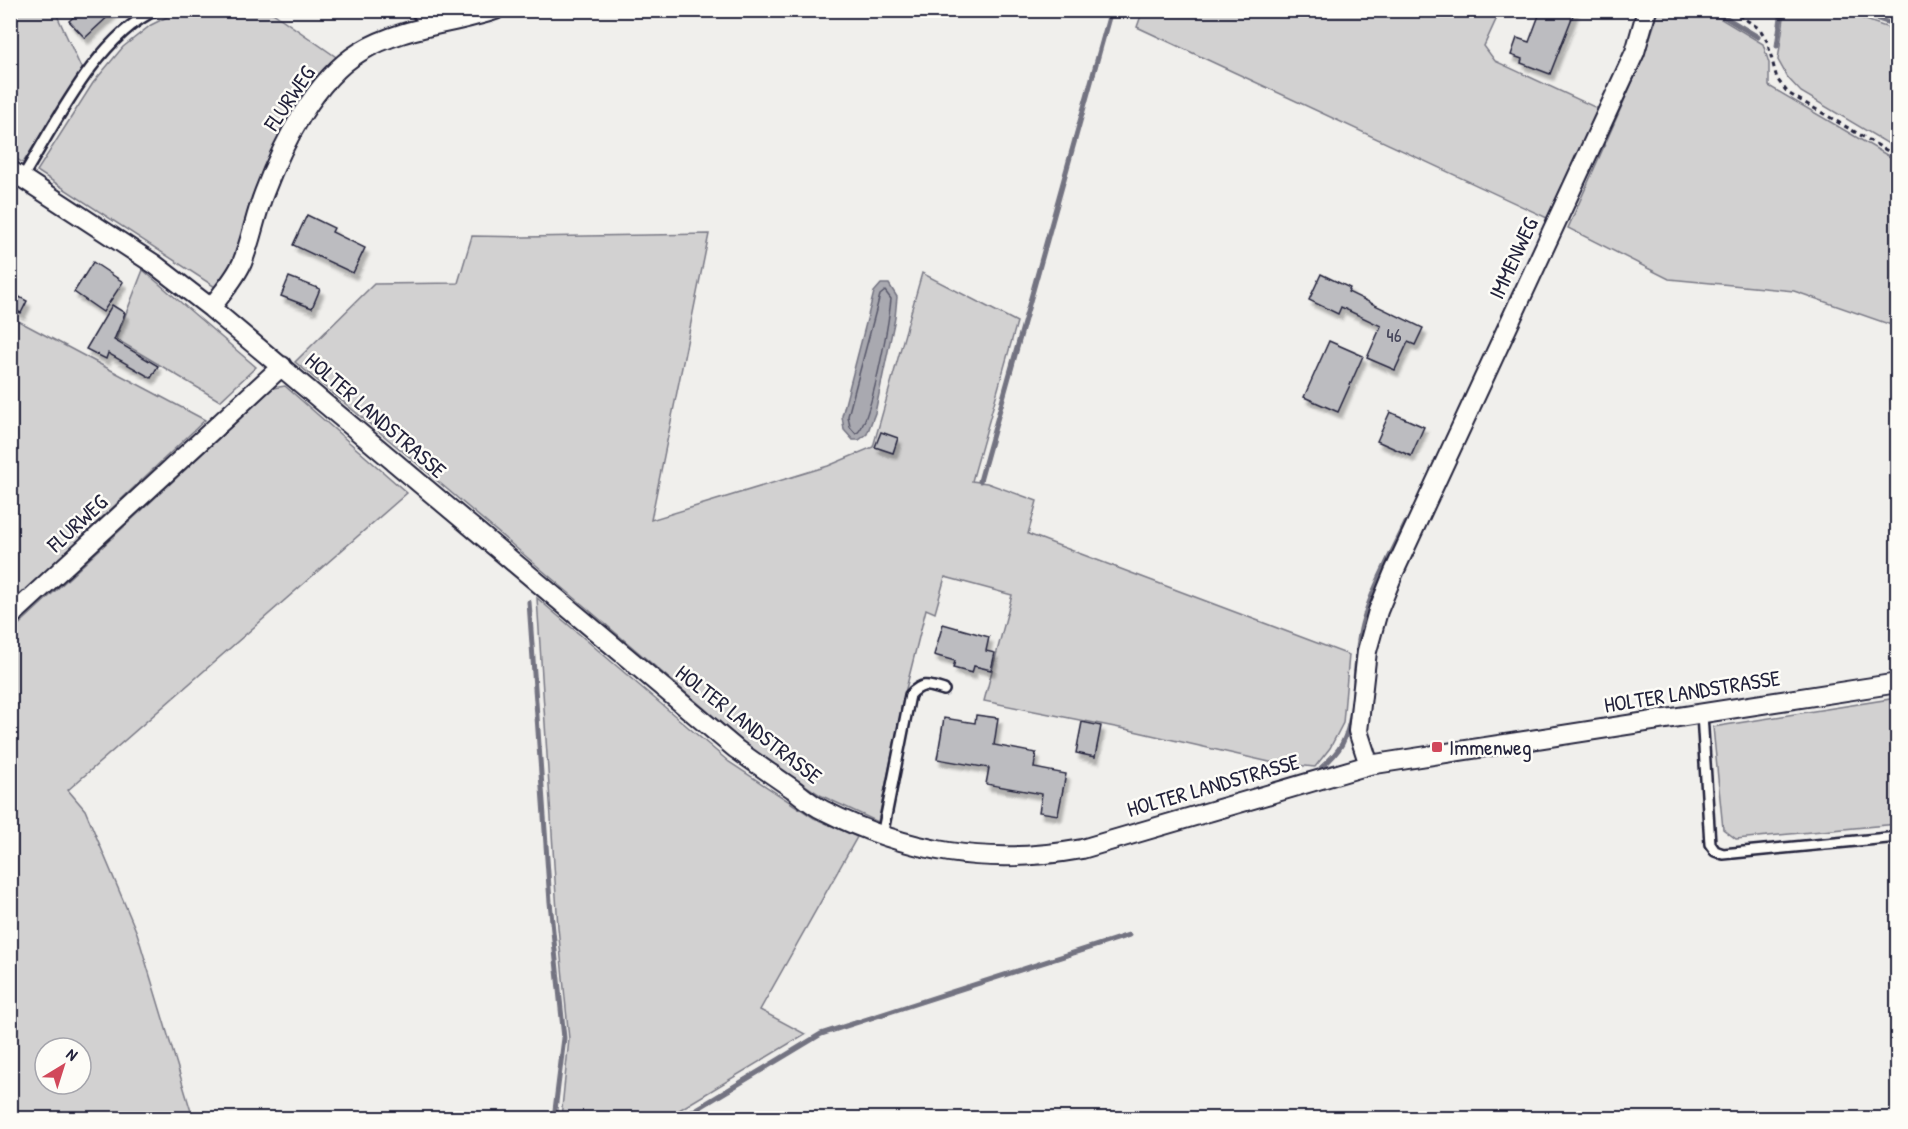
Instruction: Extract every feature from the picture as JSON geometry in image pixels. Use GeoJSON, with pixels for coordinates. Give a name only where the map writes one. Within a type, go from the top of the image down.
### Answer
{"type":"FeatureCollection","features":[{"type":"Feature","properties":{"kind":"street","name":"FLURWEG"},"geometry":{"type":"LineString","coordinates":[[211,308],[241,265],[264,193],[287,141],[329,78],[359,52],[393,36],[495,10]]}},
{"type":"Feature","properties":{"kind":"street","name":"IMMENWEG"},"geometry":{"type":"LineString","coordinates":[[1369,765],[1358,731],[1367,651],[1378,611],[1635,52],[1647,10]]}},
{"type":"Feature","properties":{"kind":"street","name":"HOLTER LANDSTRASSE"},"geometry":{"type":"LineString","coordinates":[[16,174],[154,264],[211,308],[736,750],[821,809],[882,836],[937,851],[984,856],[1043,856],[1082,849],[1369,765],[1898,683]]}},
{"type":"Feature","properties":{"kind":"street","name":"FLURWEG"},"geometry":{"type":"LineString","coordinates":[[10,617],[282,366]]}},
{"type":"Feature","properties":{"kind":"lane"},"geometry":{"type":"LineString","coordinates":[[16,174],[104,52],[126,31],[156,10]]}},
{"type":"Feature","properties":{"kind":"lane"},"geometry":{"type":"LineString","coordinates":[[415,10],[428,27]]}},
{"type":"Feature","properties":{"kind":"lane"},"geometry":{"type":"LineString","coordinates":[[882,836],[910,695],[917,687],[928,685],[944,690]]}},
{"type":"Feature","properties":{"kind":"lane"},"geometry":{"type":"LineString","coordinates":[[1702,714],[1710,844],[1715,851],[1723,854],[1898,837]]}},
{"type":"Feature","properties":{"kind":"path"},"geometry":{"type":"LineString","coordinates":[[1731,10],[1760,29],[1767,41],[1777,79],[1788,93],[1898,157]]}},
{"type":"Feature","properties":{"kind":"shaded area"},"geometry":{"type":"Polygon","coordinates":[[[1143,10],[1500,11],[1484,46],[1495,61],[1599,109],[1547,218],[1137,27],[1143,10]]]}},
{"type":"Feature","properties":{"kind":"shaded area"},"geometry":{"type":"Polygon","coordinates":[[[10,11],[55,11],[82,70],[23,163],[11,155],[10,11]]]}},
{"type":"Feature","properties":{"kind":"shaded area"},"geometry":{"type":"Polygon","coordinates":[[[179,11],[270,11],[339,59],[229,270],[215,287],[37,171],[93,83],[123,47],[151,25],[179,11]]]}},
{"type":"Feature","properties":{"kind":"shaded area"},"geometry":{"type":"Polygon","coordinates":[[[1659,11],[1708,11],[1763,44],[1769,63],[1769,86],[1897,161],[1897,327],[1794,291],[1669,279],[1568,228],[1643,58],[1659,11]]]}},
{"type":"Feature","properties":{"kind":"shaded area"},"geometry":{"type":"Polygon","coordinates":[[[1785,11],[1841,11],[1897,31],[1897,149],[1801,92],[1788,78],[1778,60],[1785,11]]]}},
{"type":"Feature","properties":{"kind":"shaded area"},"geometry":{"type":"Polygon","coordinates":[[[709,234],[651,520],[828,466],[873,447],[922,273],[1017,322],[972,481],[987,483],[1037,501],[1028,534],[1349,655],[1343,723],[1330,748],[1315,767],[1274,763],[1125,729],[984,701],[1012,595],[945,577],[935,613],[926,609],[904,697],[878,822],[820,795],[759,755],[295,362],[374,284],[458,283],[472,236],[709,234]]]}},
{"type":"Feature","properties":{"kind":"shaded area"},"geometry":{"type":"Polygon","coordinates":[[[143,270],[256,367],[220,401],[116,339],[143,270]]]}},
{"type":"Feature","properties":{"kind":"shaded area"},"geometry":{"type":"Polygon","coordinates":[[[11,317],[205,420],[11,604],[11,317]]]}},
{"type":"Feature","properties":{"kind":"shaded area"},"geometry":{"type":"Polygon","coordinates":[[[285,386],[407,493],[68,790],[85,810],[137,933],[193,1118],[11,1118],[11,632],[273,388],[285,386]]]}},
{"type":"Feature","properties":{"kind":"shaded area"},"geometry":{"type":"Polygon","coordinates":[[[537,598],[729,762],[814,818],[857,837],[760,1010],[805,1034],[666,1118],[561,1118],[569,1039],[558,927],[537,598]]]}},
{"type":"Feature","properties":{"kind":"shaded area"},"geometry":{"type":"Polygon","coordinates":[[[1897,698],[1897,824],[1736,839],[1723,829],[1713,727],[1897,698]]]}},
{"type":"Feature","properties":{"kind":"water"},"geometry":{"type":"Polygon","coordinates":[[[881,284],[889,284],[897,297],[895,318],[875,413],[867,434],[859,440],[853,440],[844,430],[842,416],[874,292],[881,284]]]}},
{"type":"Feature","properties":{"kind":"building"},"geometry":{"type":"Polygon","coordinates":[[[81,10],[115,10],[85,38],[69,21],[81,10]]]}},
{"type":"Feature","properties":{"kind":"building"},"geometry":{"type":"Polygon","coordinates":[[[1541,10],[1575,10],[1550,74],[1521,63],[1522,59],[1511,55],[1517,38],[1529,42],[1541,10]]]}},
{"type":"Feature","properties":{"kind":"building"},"geometry":{"type":"Polygon","coordinates":[[[307,215],[334,228],[332,232],[365,248],[353,273],[293,245],[307,215]]]}},
{"type":"Feature","properties":{"kind":"building"},"geometry":{"type":"Polygon","coordinates":[[[93,262],[123,282],[103,312],[74,292],[93,262]]]}},
{"type":"Feature","properties":{"kind":"building"},"geometry":{"type":"Polygon","coordinates":[[[1321,274],[1350,288],[1348,292],[1423,328],[1415,345],[1408,342],[1395,370],[1367,358],[1381,326],[1341,307],[1338,314],[1309,300],[1321,274]]]}},
{"type":"Feature","properties":{"kind":"building"},"geometry":{"type":"Polygon","coordinates":[[[289,277],[320,289],[312,308],[281,296],[289,277]]]}},
{"type":"Feature","properties":{"kind":"building"},"geometry":{"type":"Polygon","coordinates":[[[10,292],[27,301],[21,313],[10,308],[10,292]]]}},
{"type":"Feature","properties":{"kind":"building"},"geometry":{"type":"Polygon","coordinates":[[[112,305],[125,313],[114,340],[158,366],[151,378],[108,353],[106,359],[86,349],[112,305]]]}},
{"type":"Feature","properties":{"kind":"building"},"geometry":{"type":"Polygon","coordinates":[[[1329,341],[1363,356],[1338,412],[1304,397],[1329,341]]]}},
{"type":"Feature","properties":{"kind":"building"},"geometry":{"type":"Polygon","coordinates":[[[1390,412],[1424,427],[1411,456],[1377,441],[1390,412]]]}},
{"type":"Feature","properties":{"kind":"building"},"geometry":{"type":"Polygon","coordinates":[[[881,432],[898,438],[893,453],[875,447],[881,432]]]}},
{"type":"Feature","properties":{"kind":"building"},"geometry":{"type":"Polygon","coordinates":[[[943,624],[989,637],[986,651],[995,653],[991,670],[974,666],[972,673],[953,668],[955,661],[934,655],[943,624]]]}},
{"type":"Feature","properties":{"kind":"building"},"geometry":{"type":"Polygon","coordinates":[[[976,715],[998,718],[994,745],[1036,753],[1034,768],[1066,774],[1058,815],[1039,812],[1042,794],[986,784],[989,768],[937,759],[944,718],[975,723],[976,715]]]}},
{"type":"Feature","properties":{"kind":"building"},"geometry":{"type":"Polygon","coordinates":[[[1082,722],[1101,726],[1095,757],[1076,753],[1082,722]]]}},
{"type":"Feature","properties":{"kind":"waterway"},"geometry":{"type":"LineString","coordinates":[[980,481],[1111,10]]}},
{"type":"Feature","properties":{"kind":"waterway"},"geometry":{"type":"LineString","coordinates":[[1713,10],[1758,37]]}},
{"type":"Feature","properties":{"kind":"waterway"},"geometry":{"type":"LineString","coordinates":[[1777,46],[1782,10]]}},
{"type":"Feature","properties":{"kind":"waterway"},"geometry":{"type":"LineString","coordinates":[[1852,10],[1898,26]]}},
{"type":"Feature","properties":{"kind":"waterway"},"geometry":{"type":"LineString","coordinates":[[1321,768],[1338,751],[1347,731],[1363,621],[1377,583],[1406,523]]}},
{"type":"Feature","properties":{"kind":"waterway"},"geometry":{"type":"LineString","coordinates":[[529,602],[550,902],[564,1038],[554,1118]]}},
{"type":"Feature","properties":{"kind":"waterway"},"geometry":{"type":"LineString","coordinates":[[682,1118],[821,1034],[1129,935]]}},
{"type":"Feature","properties":{"kind":"place","name":"Immenweg"},"geometry":{"type":"Point","coordinates":[1437,747]}}]}
